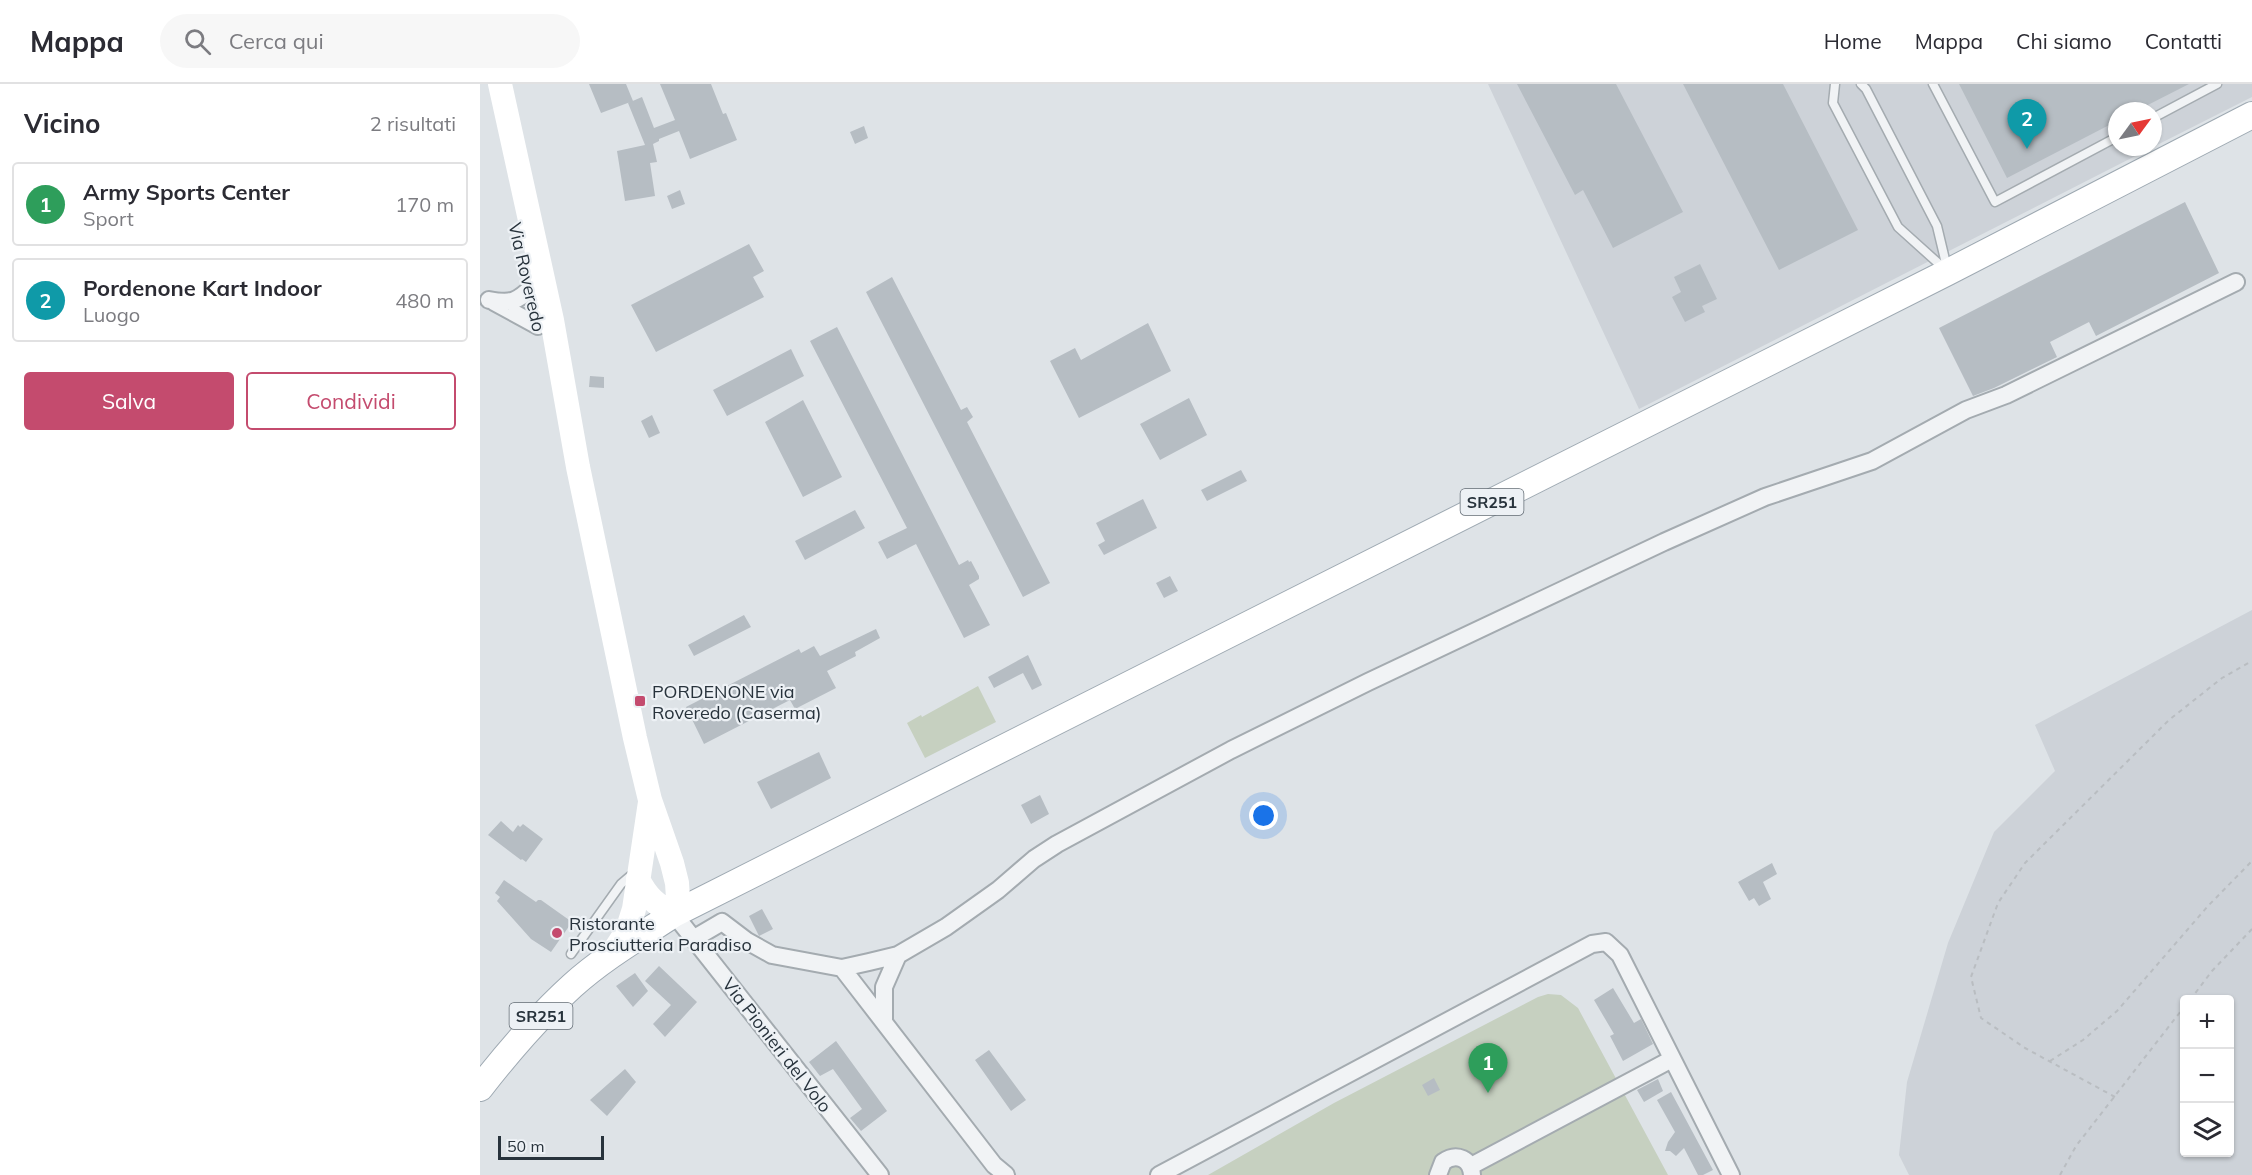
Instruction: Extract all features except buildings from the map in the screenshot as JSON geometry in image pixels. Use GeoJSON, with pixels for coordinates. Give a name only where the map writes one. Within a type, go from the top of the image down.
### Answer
{"type":"FeatureCollection","features":[{"type":"Feature","properties":{"kind":"main road","name":"Via Roveredo"},"geometry":{"type":"LineString","coordinates":[[496,86],[529,215],[554,330],[578,467],[635,738],[650,800],[672,863],[678,898],[674,915]]}},
{"type":"Feature","properties":{"kind":"main road","name":"Via Roveredo"},"geometry":{"type":"LineString","coordinates":[[496,86],[530,290],[553,390],[578,467]]}},
{"type":"Feature","properties":{"kind":"main road","name":"SR251"},"geometry":{"type":"LineString","coordinates":[[480,1088],[536,1020],[573,985],[612,954],[674,915],[1948,272],[2252,115]]}},
{"type":"Feature","properties":{"kind":"main road","name":"Via Roveredo"},"geometry":{"type":"LineString","coordinates":[[612,954],[627,931],[634,909],[650,800]]}},
{"type":"Feature","properties":{"kind":"main road","name":"Via Roveredo"},"geometry":{"type":"LineString","coordinates":[[672,863],[684,878],[699,886],[731,885]]}},
{"type":"Feature","properties":{"kind":"main road"},"geometry":{"type":"LineString","coordinates":[[639,873],[645,894],[652,902],[674,915]]}},
{"type":"Feature","properties":{"kind":"street"},"geometry":{"type":"LineString","coordinates":[[484,298],[505,303],[516,300],[533,286],[533,270],[525,226],[529,215]]}},
{"type":"Feature","properties":{"kind":"street"},"geometry":{"type":"LineString","coordinates":[[693,939],[722,922],[747,941],[772,955],[842,969],[897,955],[946,927],[1057,844],[1231,750],[1336,697],[1664,542],[1765,497],[1872,461],[1966,410],[2006,395],[2236,282]]}},
{"type":"Feature","properties":{"kind":"street"},"geometry":{"type":"LineString","coordinates":[[484,298],[538,326]]}},
{"type":"Feature","properties":{"kind":"street","name":"Via Pionieri del Volo"},"geometry":{"type":"LineString","coordinates":[[674,915],[880,1175]]}},
{"type":"Feature","properties":{"kind":"street"},"geometry":{"type":"LineString","coordinates":[[1159,1175],[1592,944],[1606,942],[1620,955],[1731,1175]]}},
{"type":"Feature","properties":{"kind":"street"},"geometry":{"type":"LineString","coordinates":[[884,1022],[884,987],[897,955]]}},
{"type":"Feature","properties":{"kind":"street"},"geometry":{"type":"LineString","coordinates":[[842,969],[994,1165],[1006,1175]]}},
{"type":"Feature","properties":{"kind":"street"},"geometry":{"type":"LineString","coordinates":[[1438,1175],[1443,1162],[1452,1157],[1463,1158],[1471,1170],[1672,1059]]}},
{"type":"Feature","properties":{"kind":"lane"},"geometry":{"type":"LineString","coordinates":[[1835,84],[1833,103],[1898,227],[1948,272]]}},
{"type":"Feature","properties":{"kind":"lane"},"geometry":{"type":"LineString","coordinates":[[1933,84],[1995,202],[2108,142]]}},
{"type":"Feature","properties":{"kind":"lane"},"geometry":{"type":"LineString","coordinates":[[2162,113],[2217,84]]}},
{"type":"Feature","properties":{"kind":"lane"},"geometry":{"type":"LineString","coordinates":[[1864,86],[1937,226],[1948,272]]}},
{"type":"Feature","properties":{"kind":"lane"},"geometry":{"type":"LineString","coordinates":[[571,954],[621,884],[639,873]]}},
{"type":"Feature","properties":{"kind":"path"},"geometry":{"type":"LineString","coordinates":[[2115,1097],[2025,1048],[1981,1018],[1971,977],[1998,903],[2025,863],[2169,720],[2222,678],[2252,661]]}},
{"type":"Feature","properties":{"kind":"path"},"geometry":{"type":"LineString","coordinates":[[2050,1061],[2083,1040],[2117,1011],[2208,906],[2252,861]]}},
{"type":"Feature","properties":{"kind":"path"},"geometry":{"type":"LineString","coordinates":[[2193,995],[2212,971],[2252,930]]}},
{"type":"Feature","properties":{"kind":"path"},"geometry":{"type":"LineString","coordinates":[[2060,1175],[2076,1146],[2180,1012]]}},
{"type":"Feature","properties":{"kind":"shaded area"},"geometry":{"type":"Polygon","coordinates":[[[1488,84],[2252,84],[2252,97],[2162,143],[2162,102],[2108,102],[2108,156],[2136,156],[1639,409],[1488,84]]]}},
{"type":"Feature","properties":{"kind":"shaded area"},"geometry":{"type":"Polygon","coordinates":[[[2252,610],[2252,1175],[1909,1175],[1899,1155],[1907,1082],[1948,943],[1994,832],[2055,771],[2035,725],[2252,610]]]}},
{"type":"Feature","properties":{"kind":"green space"},"geometry":{"type":"Polygon","coordinates":[[[978,686],[996,722],[925,758],[907,723],[978,686]]]}},
{"type":"Feature","properties":{"kind":"green space"},"geometry":{"type":"Polygon","coordinates":[[[1548,994],[1561,995],[1578,1008],[1668,1175],[1208,1175],[1334,1103],[1538,997],[1548,994]]]}},
{"type":"Feature","properties":{"kind":"place","name":"Pordenone Kart Indoor"},"geometry":{"type":"Point","coordinates":[2027,149]}},
{"type":"Feature","properties":{"kind":"place","name":"PORDENONE via Roveredo (Caserma)"},"geometry":{"type":"Point","coordinates":[640,701]}},
{"type":"Feature","properties":{"kind":"place","name":"Ristorante Prosciutteria Paradiso"},"geometry":{"type":"Point","coordinates":[557,933]}},
{"type":"Feature","properties":{"kind":"place","name":"Army Sports Center"},"geometry":{"type":"Point","coordinates":[1488,1093]}}]}
